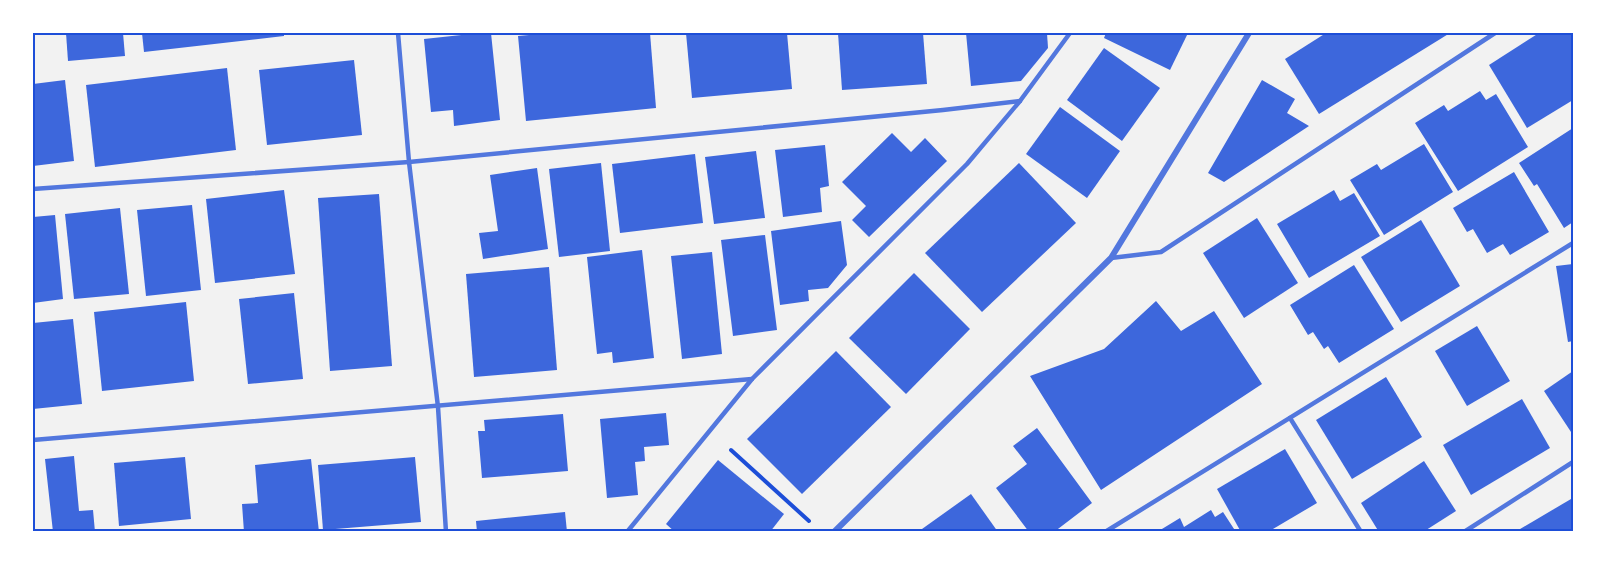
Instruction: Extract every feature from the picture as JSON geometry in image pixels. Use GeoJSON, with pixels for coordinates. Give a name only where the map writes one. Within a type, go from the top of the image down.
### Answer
{"type":"FeatureCollection","features":[{"type":"Feature","properties":{"kind":"street"},"geometry":{"type":"LineString","coordinates":[[834,532],[1111,258],[1249,33]]}},
{"type":"Feature","properties":{"kind":"lane"},"geometry":{"type":"LineString","coordinates":[[398,33],[409,162],[438,407],[446,532]]}},
{"type":"Feature","properties":{"kind":"lane"},"geometry":{"type":"LineString","coordinates":[[627,532],[752,380],[967,164],[1020,101],[1070,33]]}},
{"type":"Feature","properties":{"kind":"lane"},"geometry":{"type":"LineString","coordinates":[[1111,258],[1161,252],[1495,33]]}},
{"type":"Feature","properties":{"kind":"lane"},"geometry":{"type":"LineString","coordinates":[[33,189],[409,162],[1020,101]]}},
{"type":"Feature","properties":{"kind":"lane"},"geometry":{"type":"LineString","coordinates":[[1105,532],[1573,243]]}},
{"type":"Feature","properties":{"kind":"lane"},"geometry":{"type":"LineString","coordinates":[[33,440],[752,380]]}},
{"type":"Feature","properties":{"kind":"lane"},"geometry":{"type":"LineString","coordinates":[[1290,418],[1361,532]]}},
{"type":"Feature","properties":{"kind":"lane"},"geometry":{"type":"LineString","coordinates":[[1464,532],[1573,462]]}},
{"type":"Feature","properties":{"kind":"path"},"geometry":{"type":"LineString","coordinates":[[710,431],[813,524]]}},
{"type":"Feature","properties":{"kind":"building"},"geometry":{"type":"Polygon","coordinates":[[[66,33],[123,33],[125,56],[68,61],[66,33]]]}},
{"type":"Feature","properties":{"kind":"building"},"geometry":{"type":"Polygon","coordinates":[[[142,33],[284,33],[284,36],[144,52],[142,33]]]}},
{"type":"Feature","properties":{"kind":"building"},"geometry":{"type":"Polygon","coordinates":[[[491,33],[500,120],[454,126],[453,110],[431,112],[424,39],[491,33]]]}},
{"type":"Feature","properties":{"kind":"building"},"geometry":{"type":"Polygon","coordinates":[[[551,33],[650,33],[656,108],[526,121],[518,36],[551,33]]]}},
{"type":"Feature","properties":{"kind":"building"},"geometry":{"type":"Polygon","coordinates":[[[686,33],[787,33],[792,89],[692,98],[686,33]]]}},
{"type":"Feature","properties":{"kind":"building"},"geometry":{"type":"Polygon","coordinates":[[[838,33],[923,33],[927,84],[842,90],[838,33]]]}},
{"type":"Feature","properties":{"kind":"building"},"geometry":{"type":"Polygon","coordinates":[[[966,33],[1047,33],[1048,48],[1021,81],[971,86],[966,33]]]}},
{"type":"Feature","properties":{"kind":"building"},"geometry":{"type":"Polygon","coordinates":[[[1106,33],[1188,33],[1170,70],[1104,38],[1106,33]]]}},
{"type":"Feature","properties":{"kind":"building"},"geometry":{"type":"Polygon","coordinates":[[[1326,33],[1450,33],[1319,114],[1285,59],[1326,33]]]}},
{"type":"Feature","properties":{"kind":"building"},"geometry":{"type":"Polygon","coordinates":[[[1539,33],[1570,33],[1573,38],[1573,100],[1527,128],[1489,65],[1539,33]]]}},
{"type":"Feature","properties":{"kind":"building"},"geometry":{"type":"Polygon","coordinates":[[[1104,48],[1160,88],[1122,141],[1067,100],[1104,48]]]}},
{"type":"Feature","properties":{"kind":"building"},"geometry":{"type":"Polygon","coordinates":[[[354,60],[362,135],[267,145],[259,70],[354,60]]]}},
{"type":"Feature","properties":{"kind":"building"},"geometry":{"type":"Polygon","coordinates":[[[227,68],[236,150],[95,167],[86,85],[227,68]]]}},
{"type":"Feature","properties":{"kind":"building"},"geometry":{"type":"Polygon","coordinates":[[[65,80],[74,161],[33,166],[33,84],[65,80]]]}},
{"type":"Feature","properties":{"kind":"building"},"geometry":{"type":"Polygon","coordinates":[[[1262,80],[1295,99],[1287,113],[1309,126],[1224,182],[1208,173],[1262,80]]]}},
{"type":"Feature","properties":{"kind":"building"},"geometry":{"type":"Polygon","coordinates":[[[1480,91],[1486,100],[1496,94],[1528,147],[1458,191],[1415,123],[1444,105],[1448,111],[1480,91]]]}},
{"type":"Feature","properties":{"kind":"building"},"geometry":{"type":"Polygon","coordinates":[[[1060,107],[1120,151],[1087,198],[1026,154],[1060,107]]]}},
{"type":"Feature","properties":{"kind":"building"},"geometry":{"type":"Polygon","coordinates":[[[1573,128],[1573,222],[1564,228],[1537,184],[1534,186],[1519,163],[1573,128]]]}},
{"type":"Feature","properties":{"kind":"building"},"geometry":{"type":"Polygon","coordinates":[[[892,133],[911,152],[925,138],[947,161],[869,237],[852,220],[866,206],[842,182],[892,133]]]}},
{"type":"Feature","properties":{"kind":"building"},"geometry":{"type":"Polygon","coordinates":[[[1424,144],[1453,192],[1384,235],[1350,180],[1377,164],[1381,170],[1424,144]]]}},
{"type":"Feature","properties":{"kind":"building"},"geometry":{"type":"Polygon","coordinates":[[[825,145],[829,186],[820,188],[822,212],[783,217],[775,150],[825,145]]]}},
{"type":"Feature","properties":{"kind":"building"},"geometry":{"type":"Polygon","coordinates":[[[756,151],[765,218],[714,224],[705,157],[756,151]]]}},
{"type":"Feature","properties":{"kind":"building"},"geometry":{"type":"Polygon","coordinates":[[[695,154],[703,223],[620,233],[612,164],[695,154]]]}},
{"type":"Feature","properties":{"kind":"building"},"geometry":{"type":"Polygon","coordinates":[[[601,163],[610,251],[559,257],[549,169],[601,163]]]}},
{"type":"Feature","properties":{"kind":"building"},"geometry":{"type":"Polygon","coordinates":[[[1019,163],[1076,223],[982,312],[925,253],[1019,163]]]}},
{"type":"Feature","properties":{"kind":"building"},"geometry":{"type":"Polygon","coordinates":[[[537,168],[548,249],[483,259],[479,233],[498,231],[490,175],[537,168]]]}},
{"type":"Feature","properties":{"kind":"building"},"geometry":{"type":"Polygon","coordinates":[[[1514,172],[1549,232],[1510,255],[1503,244],[1487,253],[1473,229],[1467,232],[1453,208],[1514,172]]]}},
{"type":"Feature","properties":{"kind":"building"},"geometry":{"type":"Polygon","coordinates":[[[284,190],[295,274],[215,283],[206,199],[284,190]]]}},
{"type":"Feature","properties":{"kind":"building"},"geometry":{"type":"Polygon","coordinates":[[[1334,190],[1340,201],[1354,193],[1380,236],[1309,278],[1277,224],[1334,190]]]}},
{"type":"Feature","properties":{"kind":"building"},"geometry":{"type":"Polygon","coordinates":[[[379,194],[392,366],[330,371],[318,198],[379,194]]]}},
{"type":"Feature","properties":{"kind":"building"},"geometry":{"type":"Polygon","coordinates":[[[192,205],[201,290],[146,296],[137,210],[192,205]]]}},
{"type":"Feature","properties":{"kind":"building"},"geometry":{"type":"Polygon","coordinates":[[[120,208],[129,294],[74,299],[65,214],[120,208]]]}},
{"type":"Feature","properties":{"kind":"building"},"geometry":{"type":"Polygon","coordinates":[[[55,215],[63,299],[33,303],[33,217],[55,215]]]}},
{"type":"Feature","properties":{"kind":"building"},"geometry":{"type":"Polygon","coordinates":[[[1257,218],[1298,283],[1244,318],[1203,253],[1257,218]]]}},
{"type":"Feature","properties":{"kind":"building"},"geometry":{"type":"Polygon","coordinates":[[[1421,220],[1460,286],[1401,322],[1361,257],[1421,220]]]}},
{"type":"Feature","properties":{"kind":"building"},"geometry":{"type":"Polygon","coordinates":[[[841,221],[847,265],[828,288],[808,290],[809,301],[780,305],[771,231],[841,221]]]}},
{"type":"Feature","properties":{"kind":"building"},"geometry":{"type":"Polygon","coordinates":[[[765,235],[777,330],[733,336],[721,240],[765,235]]]}},
{"type":"Feature","properties":{"kind":"building"},"geometry":{"type":"Polygon","coordinates":[[[642,250],[654,358],[613,363],[612,352],[597,354],[587,257],[642,250]]]}},
{"type":"Feature","properties":{"kind":"building"},"geometry":{"type":"Polygon","coordinates":[[[712,252],[722,354],[682,359],[671,256],[712,252]]]}},
{"type":"Feature","properties":{"kind":"building"},"geometry":{"type":"Polygon","coordinates":[[[1573,264],[1573,341],[1568,342],[1556,266],[1573,264]]]}},
{"type":"Feature","properties":{"kind":"building"},"geometry":{"type":"Polygon","coordinates":[[[1354,265],[1394,329],[1339,363],[1328,346],[1324,349],[1313,332],[1308,335],[1290,305],[1354,265]]]}},
{"type":"Feature","properties":{"kind":"building"},"geometry":{"type":"Polygon","coordinates":[[[549,267],[557,370],[474,377],[466,274],[549,267]]]}},
{"type":"Feature","properties":{"kind":"building"},"geometry":{"type":"Polygon","coordinates":[[[914,273],[970,329],[906,394],[849,338],[914,273]]]}},
{"type":"Feature","properties":{"kind":"building"},"geometry":{"type":"Polygon","coordinates":[[[294,293],[303,379],[248,384],[239,299],[294,293]]]}},
{"type":"Feature","properties":{"kind":"building"},"geometry":{"type":"Polygon","coordinates":[[[1156,301],[1181,331],[1214,311],[1262,384],[1101,490],[1030,376],[1104,349],[1156,301]]]}},
{"type":"Feature","properties":{"kind":"building"},"geometry":{"type":"Polygon","coordinates":[[[186,302],[194,381],[102,391],[94,312],[186,302]]]}},
{"type":"Feature","properties":{"kind":"building"},"geometry":{"type":"Polygon","coordinates":[[[73,319],[82,404],[33,409],[33,323],[73,319]]]}},
{"type":"Feature","properties":{"kind":"building"},"geometry":{"type":"Polygon","coordinates":[[[1477,326],[1510,381],[1467,406],[1435,351],[1477,326]]]}},
{"type":"Feature","properties":{"kind":"building"},"geometry":{"type":"Polygon","coordinates":[[[836,351],[891,407],[802,494],[747,439],[836,351]]]}},
{"type":"Feature","properties":{"kind":"building"},"geometry":{"type":"Polygon","coordinates":[[[1573,371],[1573,435],[1544,391],[1573,371]]]}},
{"type":"Feature","properties":{"kind":"building"},"geometry":{"type":"Polygon","coordinates":[[[1386,377],[1422,437],[1352,479],[1316,420],[1386,377]]]}},
{"type":"Feature","properties":{"kind":"building"},"geometry":{"type":"Polygon","coordinates":[[[1522,399],[1550,448],[1471,495],[1443,445],[1522,399]]]}},
{"type":"Feature","properties":{"kind":"building"},"geometry":{"type":"Polygon","coordinates":[[[666,413],[669,445],[644,447],[645,461],[635,462],[638,495],[607,498],[600,419],[666,413]]]}},
{"type":"Feature","properties":{"kind":"building"},"geometry":{"type":"Polygon","coordinates":[[[563,414],[568,471],[482,478],[478,431],[485,431],[484,420],[563,414]]]}},
{"type":"Feature","properties":{"kind":"building"},"geometry":{"type":"Polygon","coordinates":[[[1037,428],[1092,503],[1054,532],[1029,532],[996,488],[1027,464],[1013,446],[1037,428]]]}},
{"type":"Feature","properties":{"kind":"building"},"geometry":{"type":"Polygon","coordinates":[[[1285,449],[1317,503],[1268,532],[1241,532],[1217,489],[1285,449]]]}},
{"type":"Feature","properties":{"kind":"building"},"geometry":{"type":"Polygon","coordinates":[[[74,456],[79,511],[93,510],[95,532],[53,532],[45,459],[74,456]]]}},
{"type":"Feature","properties":{"kind":"building"},"geometry":{"type":"Polygon","coordinates":[[[185,457],[191,519],[119,526],[114,463],[185,457]]]}},
{"type":"Feature","properties":{"kind":"building"},"geometry":{"type":"Polygon","coordinates":[[[415,457],[421,522],[323,530],[318,465],[415,457]]]}},
{"type":"Feature","properties":{"kind":"building"},"geometry":{"type":"Polygon","coordinates":[[[311,459],[319,532],[244,532],[242,504],[258,503],[255,465],[311,459]]]}},
{"type":"Feature","properties":{"kind":"building"},"geometry":{"type":"Polygon","coordinates":[[[718,460],[784,514],[770,532],[675,532],[666,524],[718,460]]]}},
{"type":"Feature","properties":{"kind":"building"},"geometry":{"type":"Polygon","coordinates":[[[1424,461],[1456,511],[1423,532],[1379,532],[1361,503],[1424,461]]]}},
{"type":"Feature","properties":{"kind":"building"},"geometry":{"type":"Polygon","coordinates":[[[971,494],[998,532],[924,532],[922,529],[971,494]]]}},
{"type":"Feature","properties":{"kind":"building"},"geometry":{"type":"Polygon","coordinates":[[[1571,499],[1573,532],[1515,532],[1571,499]]]}},
{"type":"Feature","properties":{"kind":"building"},"geometry":{"type":"Polygon","coordinates":[[[1211,510],[1215,517],[1223,512],[1236,532],[1157,532],[1180,518],[1184,527],[1211,510]]]}},
{"type":"Feature","properties":{"kind":"building"},"geometry":{"type":"Polygon","coordinates":[[[565,512],[567,532],[477,532],[476,521],[565,512]]]}}]}
